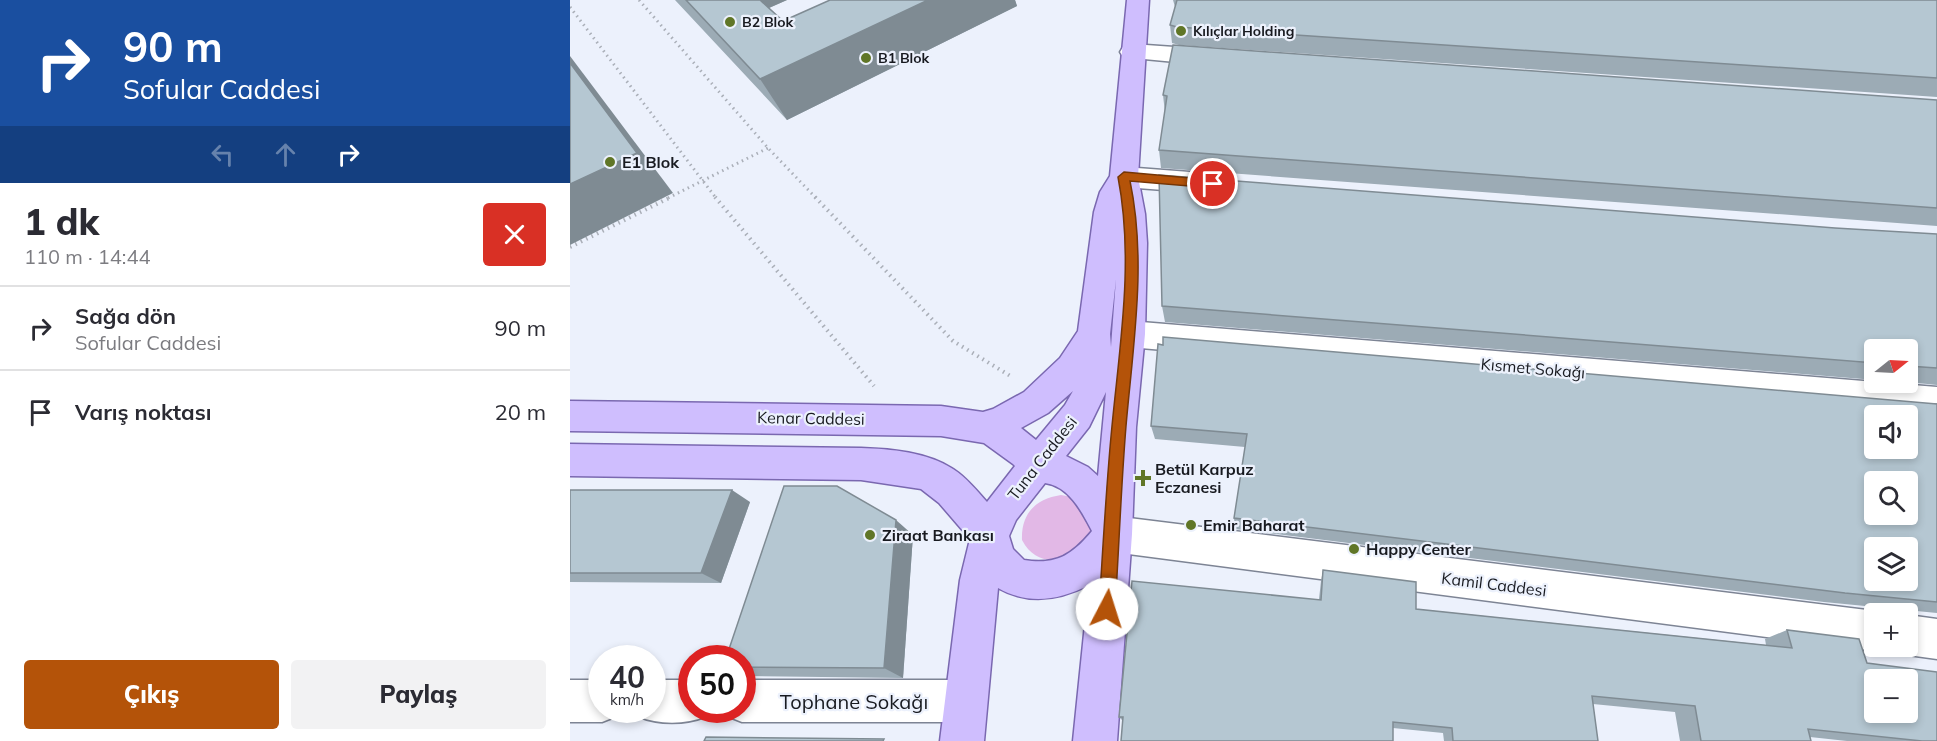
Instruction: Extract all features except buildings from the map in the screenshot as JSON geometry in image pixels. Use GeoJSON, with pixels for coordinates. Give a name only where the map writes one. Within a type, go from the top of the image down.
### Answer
{"type":"FeatureCollection","features":[{"type":"Feature","properties":{"kind":"main road","name":"Tuna Caddesi"},"geometry":{"type":"LineString","coordinates":[[1095,741],[1113,534],[1119,427],[1129,334],[1132,243],[1131,214],[1124,177],[1132,52],[1138,0]]}},
{"type":"Feature","properties":{"kind":"main road","name":"Tuna Caddesi"},"geometry":{"type":"LineString","coordinates":[[962,741],[979,580],[990,536],[1003,508],[1077,416],[1089,393],[1096,357],[1094,334],[1108,212],[1114,192],[1124,177]]}},
{"type":"Feature","properties":{"kind":"main road"},"geometry":{"type":"LineString","coordinates":[[986,426],[1016,416],[1045,397],[1079,359],[1094,334]]}},
{"type":"Feature","properties":{"kind":"main road","name":"Kenar Caddesi"},"geometry":{"type":"LineString","coordinates":[[570,416],[941,421],[986,426],[1019,446],[1037,465]]}},
{"type":"Feature","properties":{"kind":"main road"},"geometry":{"type":"LineString","coordinates":[[570,460],[890,466],[941,480],[990,536],[996,555],[1005,568],[1018,580],[1033,582],[1066,577],[1080,571],[1113,534],[1084,483],[1052,466],[1037,465]]}},
{"type":"Feature","properties":{"kind":"street"},"geometry":{"type":"LineString","coordinates":[[1132,52],[1239,60]]}},
{"type":"Feature","properties":{"kind":"street"},"geometry":{"type":"LineString","coordinates":[[1124,177],[1228,185]]}},
{"type":"Feature","properties":{"kind":"street","name":"Kısmet Sokağı"},"geometry":{"type":"LineString","coordinates":[[1129,334],[1937,402]]}},
{"type":"Feature","properties":{"kind":"street","name":"Kamil Caddesi"},"geometry":{"type":"LineString","coordinates":[[1113,534],[1864,630]]}},
{"type":"Feature","properties":{"kind":"street"},"geometry":{"type":"LineString","coordinates":[[1918,636],[1937,639]]}},
{"type":"Feature","properties":{"kind":"street"},"geometry":{"type":"LineString","coordinates":[[570,701],[588,701]]}},
{"type":"Feature","properties":{"kind":"street","name":"Tophane Sokağı"},"geometry":{"type":"LineString","coordinates":[[756,701],[966,701]]}},
{"type":"Feature","properties":{"kind":"path"},"geometry":{"type":"LineString","coordinates":[[639,0],[768,148],[953,341],[1019,381]]}},
{"type":"Feature","properties":{"kind":"path"},"geometry":{"type":"LineString","coordinates":[[570,7],[702,181],[877,389]]}},
{"type":"Feature","properties":{"kind":"path"},"geometry":{"type":"LineString","coordinates":[[570,247],[768,148]]}},
{"type":"Feature","properties":{"kind":"shaded area"},"geometry":{"type":"Polygon","coordinates":[[[1061,495],[1072,497],[1084,510],[1090,518],[1091,529],[1087,539],[1069,556],[1044,559],[1032,553],[1022,540],[1024,523],[1031,509],[1037,504],[1061,495]]]}},
{"type":"Feature","properties":{"kind":"place","name":"B2 Blok"},"geometry":{"type":"Point","coordinates":[730,22]}},
{"type":"Feature","properties":{"kind":"place","name":"Kılıçlar Holding"},"geometry":{"type":"Point","coordinates":[1181,31]}},
{"type":"Feature","properties":{"kind":"place","name":"B1 Blok"},"geometry":{"type":"Point","coordinates":[866,58]}},
{"type":"Feature","properties":{"kind":"place","name":"E1 Blok"},"geometry":{"type":"Point","coordinates":[610,162]}},
{"type":"Feature","properties":{"kind":"place","name":"Betül Karpuz Eczanesi"},"geometry":{"type":"Point","coordinates":[1143,478]}},
{"type":"Feature","properties":{"kind":"place","name":"Emir Baharat"},"geometry":{"type":"Point","coordinates":[1191,525]}},
{"type":"Feature","properties":{"kind":"place","name":"Ziraat Bankası"},"geometry":{"type":"Point","coordinates":[870,535]}},
{"type":"Feature","properties":{"kind":"place","name":"Happy Center"},"geometry":{"type":"Point","coordinates":[1354,549]}},
{"type":"Feature","properties":{"kind":"route"},"geometry":{"type":"LineString","coordinates":[[1107,609],[1119,427],[1129,334],[1132,243],[1131,214],[1124,177],[1213,184]]}}]}
